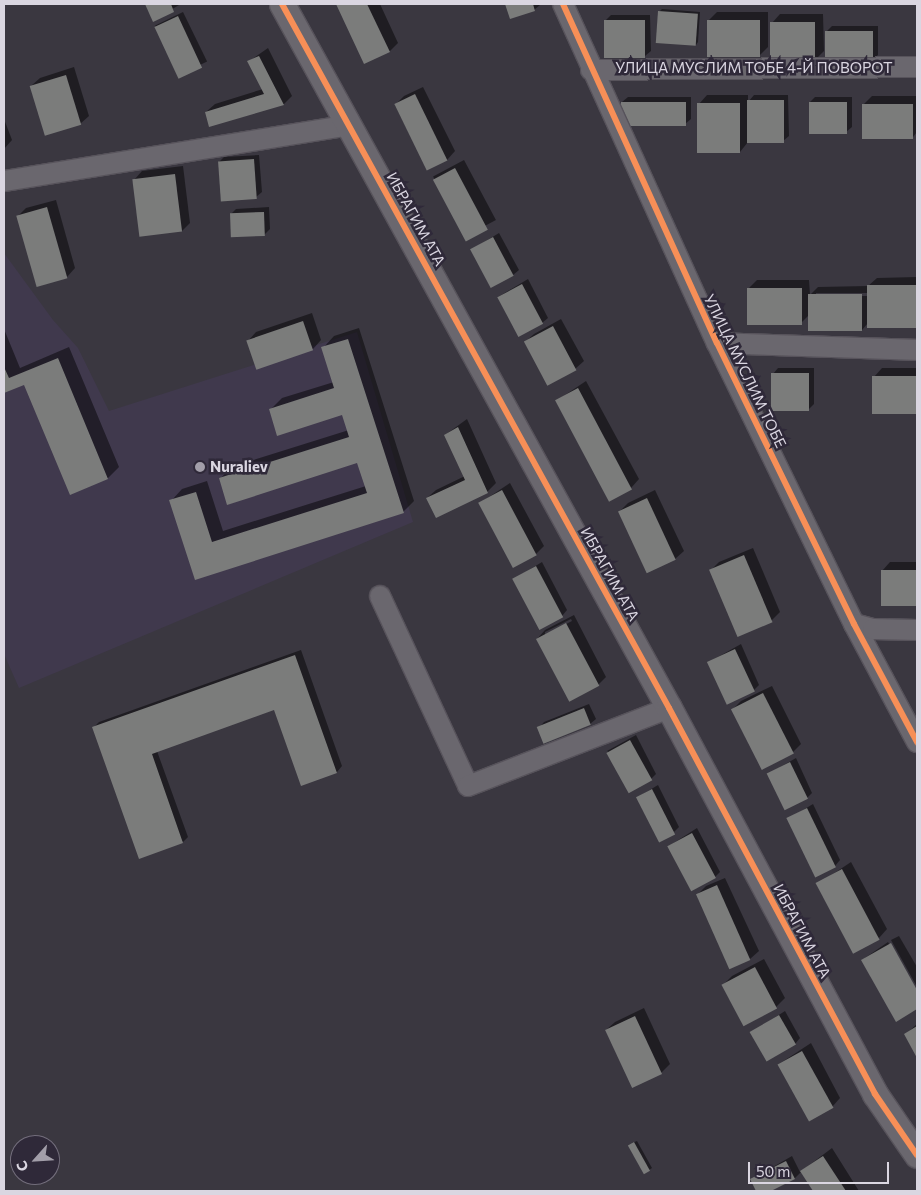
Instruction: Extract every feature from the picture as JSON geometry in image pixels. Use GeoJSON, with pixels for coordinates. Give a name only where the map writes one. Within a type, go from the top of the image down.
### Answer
{"type":"FeatureCollection","features":[{"type":"Feature","properties":{"kind":"street","name":"ИБРАГИМ АТА"},"geometry":{"type":"LineString","coordinates":[[282,4],[351,125],[669,708],[875,1094],[917,1155]]}},
{"type":"Feature","properties":{"kind":"street","name":"УЛИЦА МУСЛИМ ТОБЕ"},"geometry":{"type":"LineString","coordinates":[[562,4],[717,343],[854,624],[917,742]]}},
{"type":"Feature","properties":{"kind":"street","name":"УЛИЦА МУСЛИМ ТОБЕ 4-Й ПОВОРОТ"},"geometry":{"type":"LineString","coordinates":[[591,70],[917,67]]}},
{"type":"Feature","properties":{"kind":"street"},"geometry":{"type":"LineString","coordinates":[[4,182],[351,125]]}},
{"type":"Feature","properties":{"kind":"street"},"geometry":{"type":"LineString","coordinates":[[717,343],[917,350]]}},
{"type":"Feature","properties":{"kind":"street"},"geometry":{"type":"LineString","coordinates":[[380,596],[468,786],[669,708]]}},
{"type":"Feature","properties":{"kind":"street"},"geometry":{"type":"LineString","coordinates":[[854,624],[873,629],[917,630]]}},
{"type":"Feature","properties":{"kind":"shaded area","name":"Nuraliev"},"geometry":{"type":"Polygon","coordinates":[[[4,253],[53,320],[78,348],[109,411],[357,332],[413,522],[19,688],[4,654],[4,253]]]}},
{"type":"Feature","properties":{"kind":"building"},"geometry":{"type":"Polygon","coordinates":[[[145,4],[171,4],[174,12],[153,22],[145,4]]]}},
{"type":"Feature","properties":{"kind":"building"},"geometry":{"type":"Polygon","coordinates":[[[336,4],[367,4],[390,52],[364,64],[336,4]]]}},
{"type":"Feature","properties":{"kind":"building"},"geometry":{"type":"Polygon","coordinates":[[[505,4],[533,4],[535,11],[510,19],[505,4]]]}},
{"type":"Feature","properties":{"kind":"building"},"geometry":{"type":"Polygon","coordinates":[[[658,11],[698,14],[696,46],[656,43],[658,11]]]}},
{"type":"Feature","properties":{"kind":"building"},"geometry":{"type":"Polygon","coordinates":[[[178,16],[202,68],[179,79],[154,27],[178,16]]]}},
{"type":"Feature","properties":{"kind":"building"},"geometry":{"type":"Polygon","coordinates":[[[604,20],[645,20],[645,58],[604,58],[604,20]]]}},
{"type":"Feature","properties":{"kind":"building"},"geometry":{"type":"Polygon","coordinates":[[[707,20],[760,20],[760,57],[707,57],[707,20]]]}},
{"type":"Feature","properties":{"kind":"building"},"geometry":{"type":"Polygon","coordinates":[[[770,22],[815,22],[815,61],[770,61],[770,22]]]}},
{"type":"Feature","properties":{"kind":"building"},"geometry":{"type":"Polygon","coordinates":[[[825,31],[873,31],[873,62],[825,62],[825,31]]]}},
{"type":"Feature","properties":{"kind":"building"},"geometry":{"type":"Polygon","coordinates":[[[259,56],[284,105],[209,127],[205,112],[264,94],[247,61],[259,56]]]}},
{"type":"Feature","properties":{"kind":"building"},"geometry":{"type":"Polygon","coordinates":[[[66,75],[81,125],[45,136],[30,86],[66,75]]]}},
{"type":"Feature","properties":{"kind":"building"},"geometry":{"type":"Polygon","coordinates":[[[415,94],[447,161],[427,171],[394,104],[415,94]]]}},
{"type":"Feature","properties":{"kind":"building"},"geometry":{"type":"Polygon","coordinates":[[[747,100],[784,100],[784,143],[747,143],[747,100]]]}},
{"type":"Feature","properties":{"kind":"building"},"geometry":{"type":"Polygon","coordinates":[[[621,102],[686,102],[686,126],[621,126],[621,102]]]}},
{"type":"Feature","properties":{"kind":"building"},"geometry":{"type":"Polygon","coordinates":[[[809,102],[847,102],[847,134],[809,134],[809,102]]]}},
{"type":"Feature","properties":{"kind":"building"},"geometry":{"type":"Polygon","coordinates":[[[697,103],[740,103],[740,153],[697,153],[697,103]]]}},
{"type":"Feature","properties":{"kind":"building"},"geometry":{"type":"Polygon","coordinates":[[[862,104],[913,104],[913,139],[862,139],[862,104]]]}},
{"type":"Feature","properties":{"kind":"building"},"geometry":{"type":"Polygon","coordinates":[[[254,159],[257,199],[221,201],[218,162],[254,159]]]}},
{"type":"Feature","properties":{"kind":"building"},"geometry":{"type":"Polygon","coordinates":[[[455,168],[488,230],[466,242],[433,180],[455,168]]]}},
{"type":"Feature","properties":{"kind":"building"},"geometry":{"type":"Polygon","coordinates":[[[175,174],[182,232],[139,237],[132,179],[175,174]]]}},
{"type":"Feature","properties":{"kind":"building"},"geometry":{"type":"Polygon","coordinates":[[[47,207],[67,278],[37,287],[16,216],[47,207]]]}},
{"type":"Feature","properties":{"kind":"building"},"geometry":{"type":"Polygon","coordinates":[[[264,212],[265,236],[231,237],[230,213],[264,212]]]}},
{"type":"Feature","properties":{"kind":"building"},"geometry":{"type":"Polygon","coordinates":[[[493,237],[514,276],[491,288],[470,249],[493,237]]]}},
{"type":"Feature","properties":{"kind":"building"},"geometry":{"type":"Polygon","coordinates":[[[522,284],[543,324],[518,337],[497,297],[522,284]]]}},
{"type":"Feature","properties":{"kind":"building"},"geometry":{"type":"Polygon","coordinates":[[[867,285],[917,285],[917,328],[867,328],[867,285]]]}},
{"type":"Feature","properties":{"kind":"building"},"geometry":{"type":"Polygon","coordinates":[[[747,288],[802,288],[802,325],[747,325],[747,288]]]}},
{"type":"Feature","properties":{"kind":"building"},"geometry":{"type":"Polygon","coordinates":[[[808,294],[862,294],[862,331],[808,331],[808,294]]]}},
{"type":"Feature","properties":{"kind":"building"},"geometry":{"type":"Polygon","coordinates":[[[303,321],[313,350],[256,370],[246,341],[303,321]]]}},
{"type":"Feature","properties":{"kind":"building"},"geometry":{"type":"Polygon","coordinates":[[[553,326],[576,370],[547,386],[524,341],[553,326]]]}},
{"type":"Feature","properties":{"kind":"building"},"geometry":{"type":"Polygon","coordinates":[[[348,339],[404,513],[195,580],[169,500],[196,492],[212,542],[367,493],[357,463],[227,505],[219,478],[349,437],[342,415],[277,436],[269,409],[334,388],[321,347],[348,339]]]}},
{"type":"Feature","properties":{"kind":"building"},"geometry":{"type":"Polygon","coordinates":[[[58,358],[108,479],[70,495],[24,385],[4,393],[4,367],[9,378],[58,358]]]}},
{"type":"Feature","properties":{"kind":"building"},"geometry":{"type":"Polygon","coordinates":[[[771,373],[809,373],[809,411],[771,411],[771,373]]]}},
{"type":"Feature","properties":{"kind":"building"},"geometry":{"type":"Polygon","coordinates":[[[872,376],[917,376],[917,414],[872,414],[872,376]]]}},
{"type":"Feature","properties":{"kind":"building"},"geometry":{"type":"Polygon","coordinates":[[[578,388],[632,490],[609,502],[555,400],[578,388]]]}},
{"type":"Feature","properties":{"kind":"building"},"geometry":{"type":"Polygon","coordinates":[[[458,427],[488,493],[436,518],[426,498],[465,480],[444,435],[458,427]]]}},
{"type":"Feature","properties":{"kind":"building"},"geometry":{"type":"Polygon","coordinates":[[[502,490],[537,555],[513,568],[478,503],[502,490]]]}},
{"type":"Feature","properties":{"kind":"building"},"geometry":{"type":"Polygon","coordinates":[[[647,498],[676,560],[647,573],[618,512],[647,498]]]}},
{"type":"Feature","properties":{"kind":"building"},"geometry":{"type":"Polygon","coordinates":[[[744,555],[773,622],[738,637],[709,570],[744,555]]]}},
{"type":"Feature","properties":{"kind":"building"},"geometry":{"type":"Polygon","coordinates":[[[536,566],[563,617],[539,630],[512,579],[536,566]]]}},
{"type":"Feature","properties":{"kind":"building"},"geometry":{"type":"Polygon","coordinates":[[[881,570],[917,570],[917,606],[881,606],[881,570]]]}},
{"type":"Feature","properties":{"kind":"building"},"geometry":{"type":"Polygon","coordinates":[[[566,623],[599,686],[569,702],[536,639],[566,623]]]}},
{"type":"Feature","properties":{"kind":"building"},"geometry":{"type":"Polygon","coordinates":[[[735,649],[755,692],[727,705],[707,662],[735,649]]]}},
{"type":"Feature","properties":{"kind":"building"},"geometry":{"type":"Polygon","coordinates":[[[295,655],[337,773],[301,786],[274,710],[152,754],[183,843],[139,859],[92,727],[295,655]]]}},
{"type":"Feature","properties":{"kind":"building"},"geometry":{"type":"Polygon","coordinates":[[[763,693],[794,754],[762,770],[731,709],[763,693]]]}},
{"type":"Feature","properties":{"kind":"building"},"geometry":{"type":"Polygon","coordinates":[[[584,708],[591,725],[543,744],[537,727],[584,708]]]}},
{"type":"Feature","properties":{"kind":"building"},"geometry":{"type":"Polygon","coordinates":[[[630,740],[652,780],[629,793],[606,753],[630,740]]]}},
{"type":"Feature","properties":{"kind":"building"},"geometry":{"type":"Polygon","coordinates":[[[790,762],[808,799],[785,810],[767,773],[790,762]]]}},
{"type":"Feature","properties":{"kind":"building"},"geometry":{"type":"Polygon","coordinates":[[[652,789],[675,834],[659,843],[636,797],[652,789]]]}},
{"type":"Feature","properties":{"kind":"building"},"geometry":{"type":"Polygon","coordinates":[[[807,808],[836,867],[815,877],[786,818],[807,808]]]}},
{"type":"Feature","properties":{"kind":"building"},"geometry":{"type":"Polygon","coordinates":[[[692,833],[716,878],[691,891],[667,846],[692,833]]]}},
{"type":"Feature","properties":{"kind":"building"},"geometry":{"type":"Polygon","coordinates":[[[842,869],[880,940],[853,954],[816,883],[842,869]]]}},
{"type":"Feature","properties":{"kind":"building"},"geometry":{"type":"Polygon","coordinates":[[[717,885],[750,960],[729,969],[696,894],[717,885]]]}},
{"type":"Feature","properties":{"kind":"building"},"geometry":{"type":"Polygon","coordinates":[[[891,943],[917,990],[917,1009],[896,1022],[861,960],[891,943]]]}},
{"type":"Feature","properties":{"kind":"building"},"geometry":{"type":"Polygon","coordinates":[[[755,967],[777,1008],[744,1026],[721,985],[755,967]]]}},
{"type":"Feature","properties":{"kind":"building"},"geometry":{"type":"Polygon","coordinates":[[[779,1015],[796,1044],[767,1061],[750,1032],[779,1015]]]}},
{"type":"Feature","properties":{"kind":"building"},"geometry":{"type":"Polygon","coordinates":[[[635,1016],[662,1074],[632,1088],[605,1030],[635,1016]]]}},
{"type":"Feature","properties":{"kind":"building"},"geometry":{"type":"Polygon","coordinates":[[[917,1026],[917,1058],[904,1034],[917,1026]]]}},
{"type":"Feature","properties":{"kind":"building"},"geometry":{"type":"Polygon","coordinates":[[[802,1051],[834,1108],[809,1121],[778,1065],[802,1051]]]}},
{"type":"Feature","properties":{"kind":"building"},"geometry":{"type":"Polygon","coordinates":[[[634,1142],[650,1171],[644,1174],[628,1145],[634,1142]]]}},
{"type":"Feature","properties":{"kind":"building"},"geometry":{"type":"Polygon","coordinates":[[[823,1156],[846,1191],[813,1191],[800,1171],[823,1156]]]}},
{"type":"Feature","properties":{"kind":"building"},"geometry":{"type":"Polygon","coordinates":[[[786,1161],[795,1179],[771,1191],[756,1191],[750,1179],[786,1161]]]}},
{"type":"Feature","properties":{"kind":"cycle path"},"geometry":{"type":"LineString","coordinates":[[282,4],[669,708],[875,1094],[917,1155]]}},
{"type":"Feature","properties":{"kind":"cycle path"},"geometry":{"type":"LineString","coordinates":[[563,4],[717,343],[854,624],[917,742]]}},
{"type":"Feature","properties":{"kind":"place","name":"Nuraliev"},"geometry":{"type":"Point","coordinates":[200,467]}}]}
